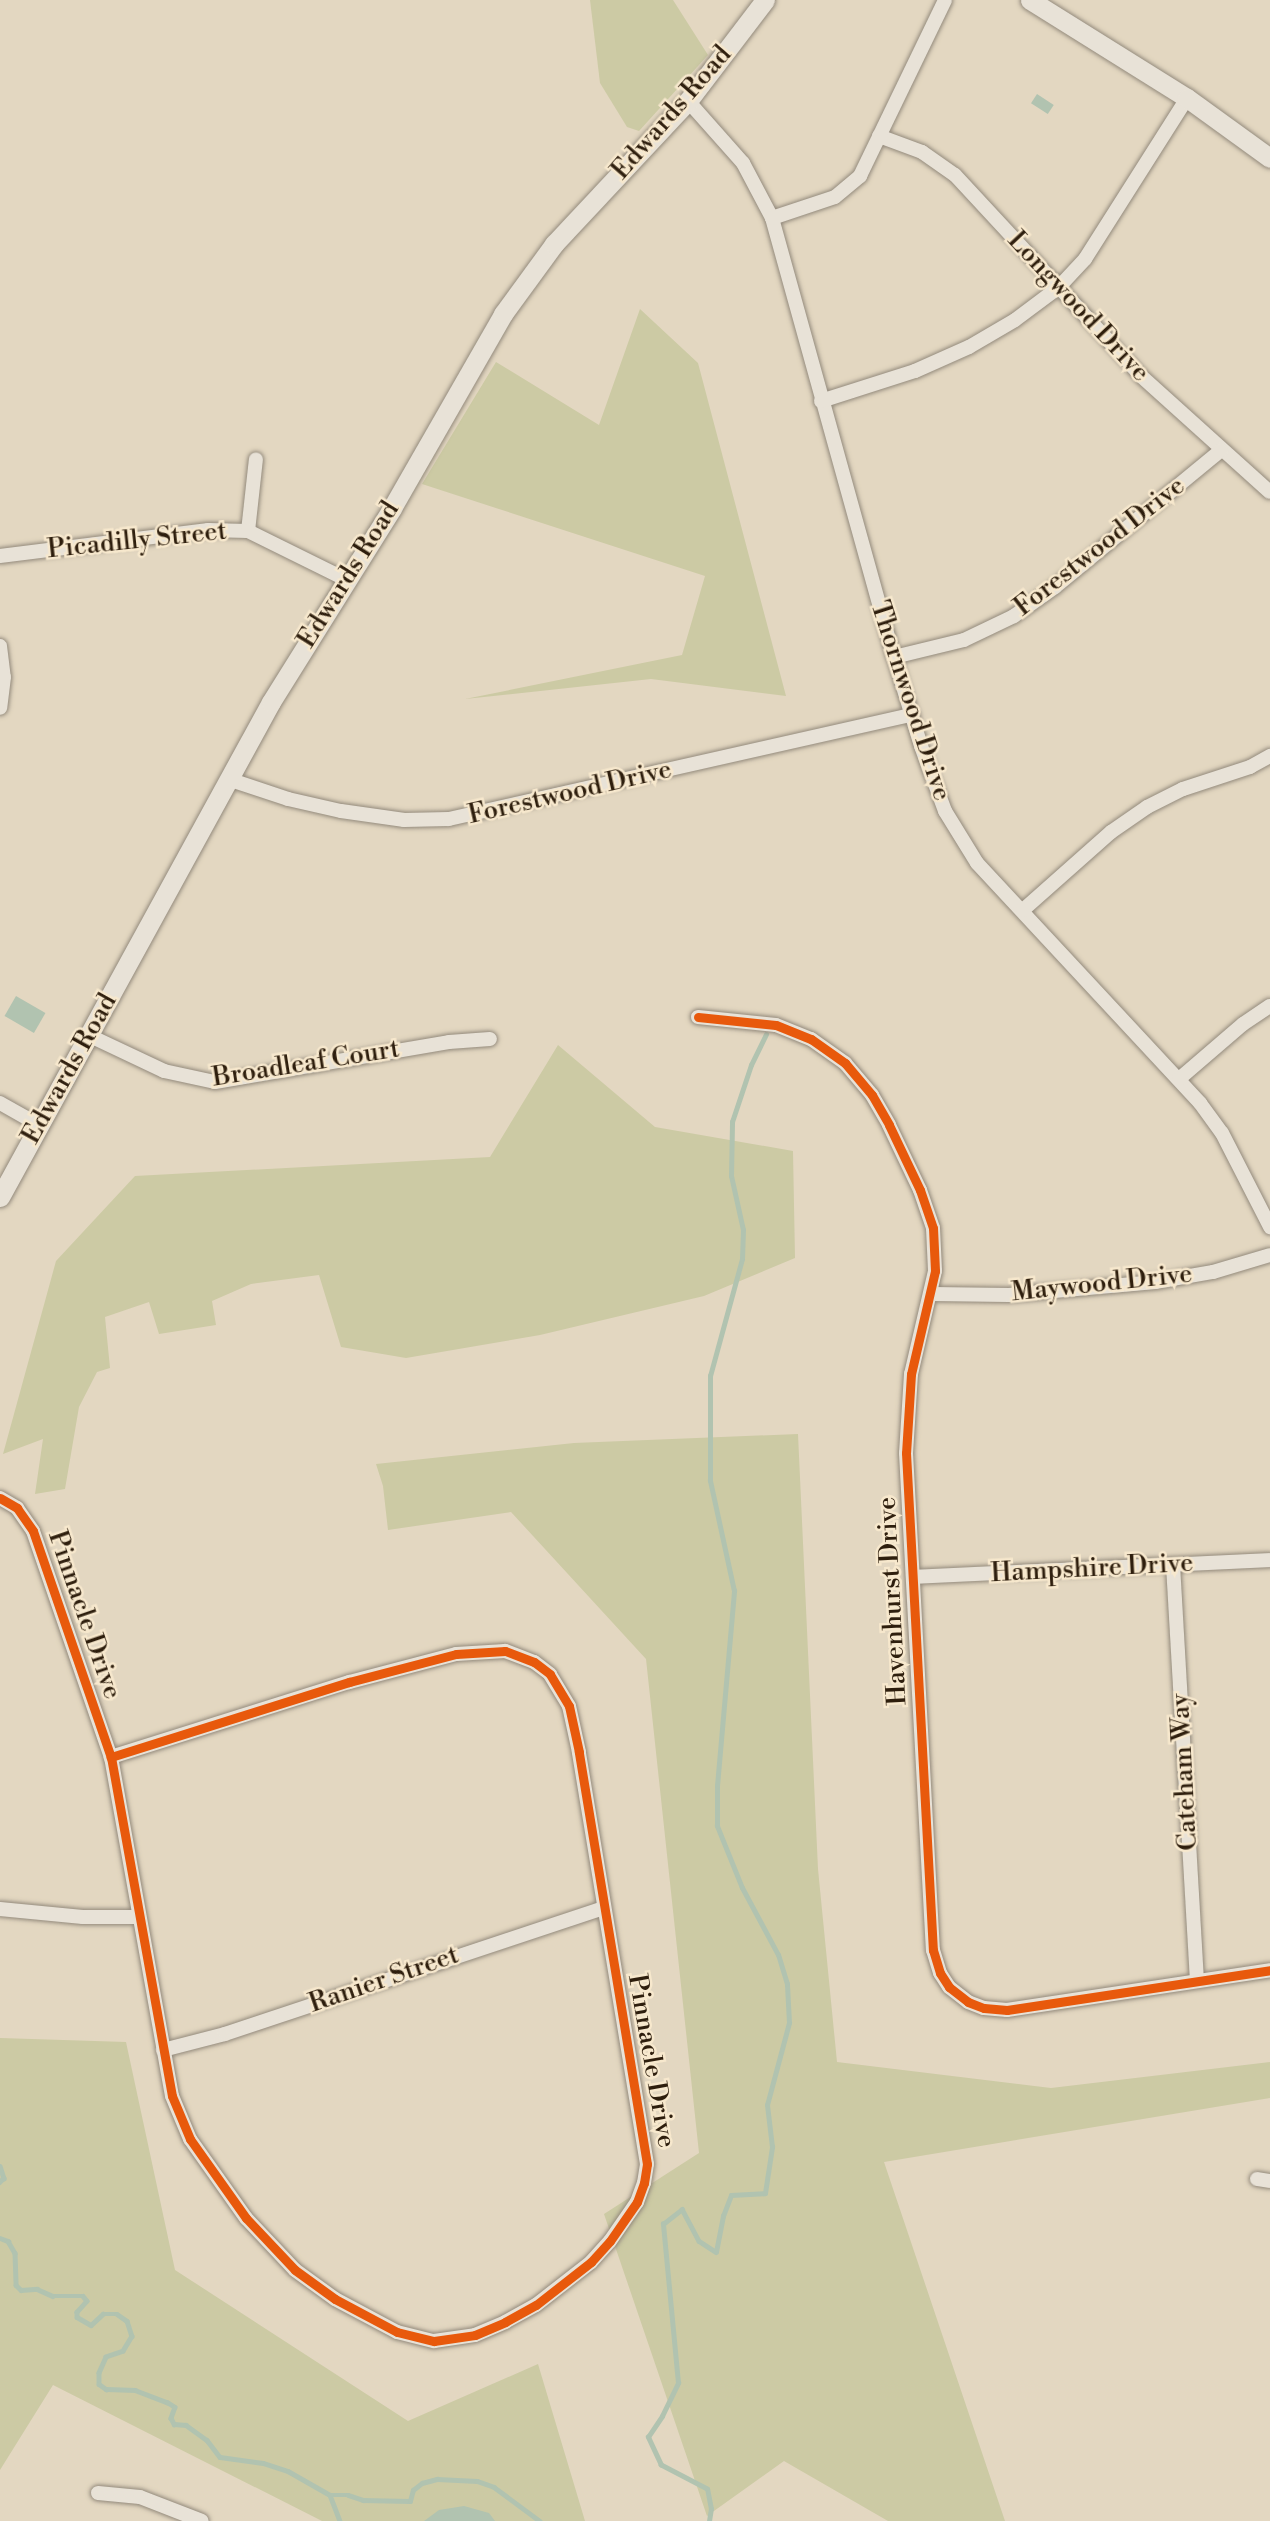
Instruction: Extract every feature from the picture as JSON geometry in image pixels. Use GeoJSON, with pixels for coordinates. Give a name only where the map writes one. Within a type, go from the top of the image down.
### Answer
{"type":"FeatureCollection","features":[{"type":"Feature","properties":{"kind":"main road","name":"Edwards Road"},"geometry":{"type":"LineString","coordinates":[[0,1197],[271,702],[347,580],[526,279],[554,244],[688,101],[765,0]]}},
{"type":"Feature","properties":{"kind":"main road"},"geometry":{"type":"LineString","coordinates":[[1043,3],[1187,98],[1270,158]]}},
{"type":"Feature","properties":{"kind":"street"},"geometry":{"type":"LineString","coordinates":[[772,218],[846,191],[867,165],[945,0]]}},
{"type":"Feature","properties":{"kind":"street"},"geometry":{"type":"LineString","coordinates":[[821,401],[915,371],[969,347],[1015,320],[1058,288],[1085,259],[1187,98]]}},
{"type":"Feature","properties":{"kind":"street","name":"Thornwood Drive"},"geometry":{"type":"LineString","coordinates":[[688,101],[743,163],[772,218],[894,657],[935,787],[957,835],[977,863],[1024,910],[1179,1079],[1222,1133],[1270,1227]]}},
{"type":"Feature","properties":{"kind":"street","name":"Longwood Drive"},"geometry":{"type":"LineString","coordinates":[[879,135],[922,152],[955,175],[1141,376],[1270,492]]}},
{"type":"Feature","properties":{"kind":"street","name":"Forestwood Drive"},"geometry":{"type":"LineString","coordinates":[[894,657],[964,640],[1014,616],[1055,587],[1221,450]]}},
{"type":"Feature","properties":{"kind":"street"},"geometry":{"type":"LineString","coordinates":[[248,531],[256,459]]}},
{"type":"Feature","properties":{"kind":"street","name":"Picadilly Street"},"geometry":{"type":"LineString","coordinates":[[0,556],[208,530],[248,531],[347,580]]}},
{"type":"Feature","properties":{"kind":"street"},"geometry":{"type":"LineString","coordinates":[[0,646],[4,677],[0,708]]}},
{"type":"Feature","properties":{"kind":"street","name":"Forestwood Drive"},"geometry":{"type":"LineString","coordinates":[[228,779],[288,799],[341,811],[404,820],[449,819],[912,715]]}},
{"type":"Feature","properties":{"kind":"street"},"geometry":{"type":"LineString","coordinates":[[1024,910],[1111,832],[1147,807],[1183,789],[1250,767],[1270,756]]}},
{"type":"Feature","properties":{"kind":"street"},"geometry":{"type":"LineString","coordinates":[[1179,1079],[1243,1024],[1270,1006]]}},
{"type":"Feature","properties":{"kind":"street","name":"Havenhurst Drive"},"geometry":{"type":"LineString","coordinates":[[698,1017],[764,1022],[791,1030],[830,1051],[859,1078],[889,1125],[927,1208],[935,1251],[932,1294],[911,1374],[906,1414],[933,1950],[940,1973],[949,1987],[968,2002],[984,2008],[1007,2010],[1270,1970]]}},
{"type":"Feature","properties":{"kind":"street","name":"Broadleaf Court"},"geometry":{"type":"LineString","coordinates":[[88,1035],[164,1072],[215,1082],[449,1042],[490,1039]]}},
{"type":"Feature","properties":{"kind":"street"},"geometry":{"type":"LineString","coordinates":[[0,1104],[39,1125]]}},
{"type":"Feature","properties":{"kind":"street","name":"Maywood Drive"},"geometry":{"type":"LineString","coordinates":[[932,1294],[1009,1294],[1155,1282],[1213,1272],[1270,1255]]}},
{"type":"Feature","properties":{"kind":"street","name":"Pinnacle Drive"},"geometry":{"type":"LineString","coordinates":[[0,1498],[17,1508],[33,1531],[111,1757],[172,2096],[190,2139],[246,2218],[288,2263],[335,2299],[397,2332],[434,2341],[475,2334],[536,2305],[571,2279],[610,2241],[642,2191],[645,2151],[569,1706],[550,1674],[517,1654],[476,1651],[416,1663],[111,1757]]}},
{"type":"Feature","properties":{"kind":"street","name":"Hampshire Drive"},"geometry":{"type":"LineString","coordinates":[[913,1577],[1270,1560]]}},
{"type":"Feature","properties":{"kind":"street","name":"Cateham Way"},"geometry":{"type":"LineString","coordinates":[[1173,1565],[1197,1980]]}},
{"type":"Feature","properties":{"kind":"street","name":"Ranier Street"},"geometry":{"type":"LineString","coordinates":[[163,2050],[225,2034],[603,1908]]}},
{"type":"Feature","properties":{"kind":"street"},"geometry":{"type":"LineString","coordinates":[[0,1909],[83,1917],[138,1917]]}},
{"type":"Feature","properties":{"kind":"street"},"geometry":{"type":"LineString","coordinates":[[98,2493],[147,2499],[202,2521]]}},
{"type":"Feature","properties":{"kind":"shaded area"},"geometry":{"type":"Polygon","coordinates":[[[590,0],[673,0],[708,55],[639,131],[627,127],[600,83],[590,0]]]}},
{"type":"Feature","properties":{"kind":"shaded area"},"geometry":{"type":"Polygon","coordinates":[[[1037,94],[1054,105],[1048,114],[1031,103],[1037,94]]]}},
{"type":"Feature","properties":{"kind":"shaded area"},"geometry":{"type":"Polygon","coordinates":[[[640,309],[698,363],[786,696],[651,679],[465,699],[682,655],[705,576],[422,484],[496,362],[599,425],[640,309]]]}},
{"type":"Feature","properties":{"kind":"shaded area"},"geometry":{"type":"Polygon","coordinates":[[[16,996],[45,1013],[34,1033],[4,1016],[16,996]]]}},
{"type":"Feature","properties":{"kind":"shaded area"},"geometry":{"type":"Polygon","coordinates":[[[558,1045],[655,1127],[793,1151],[795,1258],[704,1296],[540,1335],[406,1358],[341,1347],[319,1275],[251,1284],[212,1301],[216,1325],[159,1334],[149,1302],[105,1317],[110,1368],[97,1372],[79,1407],[65,1489],[35,1494],[43,1439],[3,1454],[56,1261],[135,1176],[490,1157],[558,1045]]]}},
{"type":"Feature","properties":{"kind":"shaded area"},"geometry":{"type":"Polygon","coordinates":[[[798,1434],[818,1869],[837,2062],[1051,2088],[1270,2062],[1270,2098],[884,2162],[1005,2521],[888,2521],[784,2461],[707,2516],[604,2214],[699,2153],[646,1659],[511,1512],[388,1530],[383,1486],[376,1464],[574,1443],[798,1434]]]}},
{"type":"Feature","properties":{"kind":"shaded area"},"geometry":{"type":"Polygon","coordinates":[[[0,2038],[126,2042],[175,2270],[408,2421],[538,2364],[585,2521],[322,2521],[53,2385],[0,2470],[0,2038]]]}},
{"type":"Feature","properties":{"kind":"shaded area"},"geometry":{"type":"Polygon","coordinates":[[[464,2506],[489,2513],[495,2521],[424,2521],[439,2510],[464,2506]]]}},
{"type":"Feature","properties":{"kind":"waterway"},"geometry":{"type":"LineString","coordinates":[[709,2521],[711,2509],[707,2489],[661,2465],[648,2437],[678,2383],[663,2224],[682,2209],[699,2241],[716,2252],[723,2216],[731,2195],[765,2193],[772,2147],[767,2105],[789,2023],[787,1984],[778,1955],[742,1888],[717,1826],[717,1786],[734,1591],[710,1481],[710,1376],[742,1259],[743,1230],[731,1176],[732,1122],[751,1065],[766,1034]]}},
{"type":"Feature","properties":{"kind":"waterway"},"geometry":{"type":"LineString","coordinates":[[0,2166],[4,2178],[0,2182]]}},
{"type":"Feature","properties":{"kind":"waterway"},"geometry":{"type":"LineString","coordinates":[[0,2238],[8,2241],[15,2253],[16,2285],[21,2290],[37,2289],[53,2296],[83,2296],[87,2301],[77,2312],[77,2317],[91,2325],[103,2314],[117,2314],[127,2321],[132,2336],[123,2351],[106,2357],[99,2373],[99,2384],[106,2389],[135,2390],[167,2402],[175,2407],[171,2418],[174,2424],[186,2425],[207,2440],[220,2457],[263,2463],[288,2471],[330,2495],[348,2495],[363,2500],[410,2501],[413,2490],[422,2483],[437,2479],[477,2481],[494,2487],[540,2521]]}},
{"type":"Feature","properties":{"kind":"waterway"},"geometry":{"type":"LineString","coordinates":[[330,2495],[340,2521]]}},
{"type":"Feature","properties":{"kind":"cycle path"},"geometry":{"type":"LineString","coordinates":[[698,1017],[776,1025],[811,1039],[845,1063],[872,1095],[889,1125],[920,1190],[933,1228],[935,1271],[911,1374],[906,1453],[933,1950],[940,1973],[949,1987],[968,2002],[984,2008],[1007,2010],[1270,1970]]}},
{"type":"Feature","properties":{"kind":"cycle path"},"geometry":{"type":"LineString","coordinates":[[0,1498],[17,1508],[33,1531],[111,1757],[172,2096],[190,2139],[246,2218],[295,2270],[335,2299],[397,2332],[434,2341],[475,2335],[505,2322],[536,2305],[591,2262],[610,2241],[637,2202],[647,2164],[579,1752],[569,1706],[550,1674],[534,1662],[505,1651],[456,1654],[349,1682],[111,1757]]}}]}
